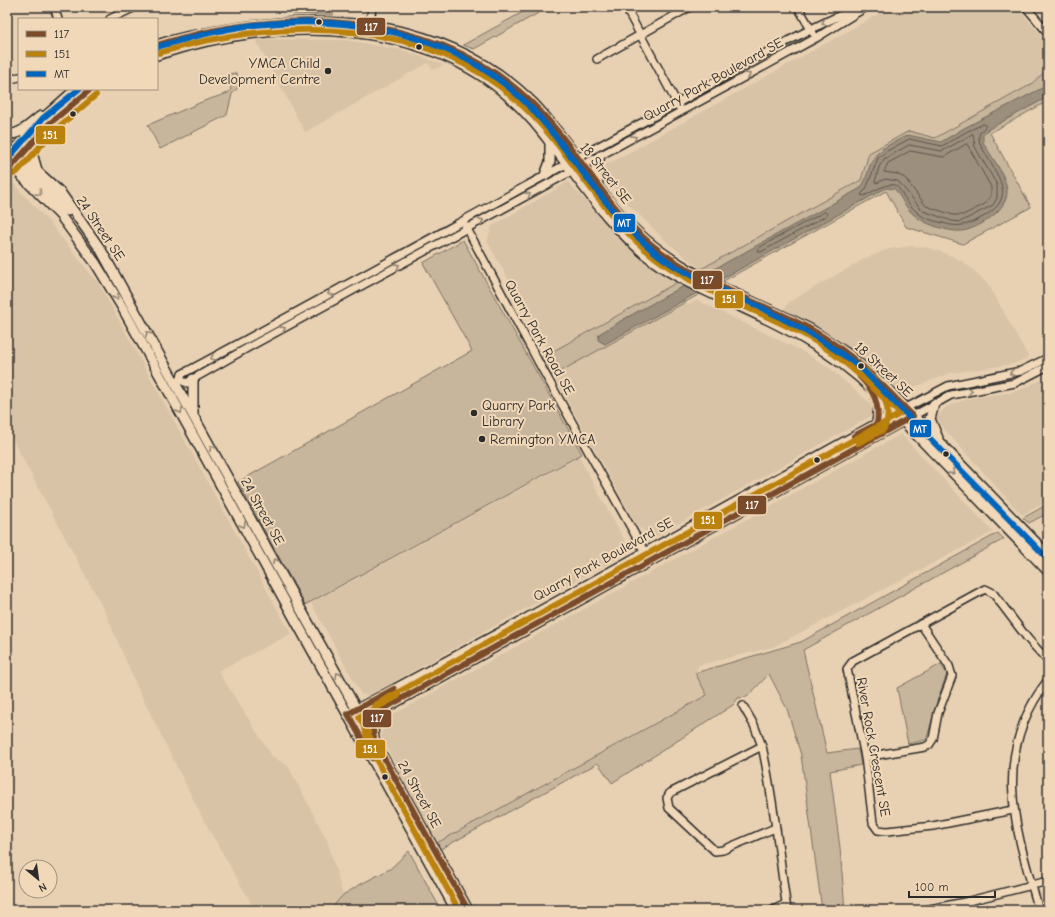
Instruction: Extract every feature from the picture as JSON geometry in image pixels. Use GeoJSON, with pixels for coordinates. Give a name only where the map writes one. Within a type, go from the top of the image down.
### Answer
{"type":"FeatureCollection","features":[{"type":"Feature","properties":{"kind":"main road","name":"18 Street SE"},"geometry":{"type":"LineString","coordinates":[[158,45],[223,30],[280,23],[315,22],[369,30],[413,34],[431,39],[463,53],[491,70],[534,105],[628,223],[661,252],[686,268],[779,313],[829,340],[865,367],[1048,555]]}},
{"type":"Feature","properties":{"kind":"main road","name":"18 Street SE"},"geometry":{"type":"LineString","coordinates":[[158,55],[220,38],[257,33],[316,30],[369,30],[421,46],[468,68],[508,96],[532,120],[602,212],[622,234],[656,262],[700,288],[805,338],[848,368],[896,413],[1048,571]]}},
{"type":"Feature","properties":{"kind":"main road"},"geometry":{"type":"LineString","coordinates":[[11,160],[48,114],[75,90]]}},
{"type":"Feature","properties":{"kind":"main road"},"geometry":{"type":"LineString","coordinates":[[11,160],[33,141],[65,109],[90,90]]}},
{"type":"Feature","properties":{"kind":"main road"},"geometry":{"type":"LineString","coordinates":[[7,134],[14,134],[23,130],[41,116],[48,114]]}},
{"type":"Feature","properties":{"kind":"main road"},"geometry":{"type":"LineString","coordinates":[[33,141],[32,153],[37,170]]}},
{"type":"Feature","properties":{"kind":"main road"},"geometry":{"type":"LineString","coordinates":[[545,175],[550,162],[550,142]]}},
{"type":"Feature","properties":{"kind":"main road","name":"24 Street SE"},"geometry":{"type":"LineString","coordinates":[[7,144],[11,160],[60,215],[96,264],[456,910]]}},
{"type":"Feature","properties":{"kind":"main road"},"geometry":{"type":"LineString","coordinates":[[599,188],[596,174],[600,156]]}},
{"type":"Feature","properties":{"kind":"main road"},"geometry":{"type":"LineString","coordinates":[[11,160],[74,217],[84,224]]}},
{"type":"Feature","properties":{"kind":"main road","name":"24 Street SE"},"geometry":{"type":"LineString","coordinates":[[11,160],[37,170],[60,192],[84,224],[104,256],[177,381],[193,414],[325,654],[468,910]]}},
{"type":"Feature","properties":{"kind":"main road"},"geometry":{"type":"LineString","coordinates":[[193,379],[193,414]]}},
{"type":"Feature","properties":{"kind":"main road"},"geometry":{"type":"LineString","coordinates":[[874,391],[879,404],[876,424]]}},
{"type":"Feature","properties":{"kind":"main road"},"geometry":{"type":"LineString","coordinates":[[934,404],[930,419],[943,447]]}},
{"type":"Feature","properties":{"kind":"main road","name":"Quarry Park Boulevard SE"},"geometry":{"type":"LineString","coordinates":[[348,714],[906,408]]}},
{"type":"Feature","properties":{"kind":"main road","name":"Quarry Park Boulevard SE"},"geometry":{"type":"LineString","coordinates":[[354,725],[913,416]]}},
{"type":"Feature","properties":{"kind":"main road"},"geometry":{"type":"LineString","coordinates":[[374,740],[373,728],[381,710]]}},
{"type":"Feature","properties":{"kind":"street"},"geometry":{"type":"LineString","coordinates":[[54,7],[58,18]]}},
{"type":"Feature","properties":{"kind":"street"},"geometry":{"type":"LineString","coordinates":[[112,18],[135,7]]}},
{"type":"Feature","properties":{"kind":"street"},"geometry":{"type":"LineString","coordinates":[[369,30],[372,7]]}},
{"type":"Feature","properties":{"kind":"street"},"geometry":{"type":"LineString","coordinates":[[597,60],[690,7]]}},
{"type":"Feature","properties":{"kind":"street"},"geometry":{"type":"LineString","coordinates":[[798,7],[816,38]]}},
{"type":"Feature","properties":{"kind":"street","name":"Quarry Park Boulevard SE"},"geometry":{"type":"LineString","coordinates":[[568,168],[576,158],[677,104],[811,29],[860,7]]}},
{"type":"Feature","properties":{"kind":"street","name":"Quarry Park Boulevard SE"},"geometry":{"type":"LineString","coordinates":[[568,168],[583,166],[816,38],[866,7]]}},
{"type":"Feature","properties":{"kind":"street"},"geometry":{"type":"LineString","coordinates":[[1026,7],[1048,33]]}},
{"type":"Feature","properties":{"kind":"street"},"geometry":{"type":"LineString","coordinates":[[626,8],[681,112]]}},
{"type":"Feature","properties":{"kind":"street"},"geometry":{"type":"LineString","coordinates":[[11,79],[18,77]]}},
{"type":"Feature","properties":{"kind":"street"},"geometry":{"type":"LineString","coordinates":[[568,168],[467,228],[187,383],[177,381],[182,374],[462,220],[545,175],[568,168]]}},
{"type":"Feature","properties":{"kind":"street","name":"Quarry Park Road SE"},"geometry":{"type":"LineString","coordinates":[[462,220],[540,365],[650,562]]}},
{"type":"Feature","properties":{"kind":"street"},"geometry":{"type":"LineString","coordinates":[[346,284],[350,292]]}},
{"type":"Feature","properties":{"kind":"street","name":"Quarry Park Boulevard SE"},"geometry":{"type":"LineString","coordinates":[[906,408],[948,386],[1021,371],[1048,358]]}},
{"type":"Feature","properties":{"kind":"street","name":"Quarry Park Boulevard SE"},"geometry":{"type":"LineString","coordinates":[[913,416],[951,395],[1015,383],[1048,366]]}},
{"type":"Feature","properties":{"kind":"street","name":"River Rock Crescent SE"},"geometry":{"type":"LineString","coordinates":[[1013,810],[933,826],[887,831],[878,830],[873,823],[864,757],[847,675],[848,666],[853,661],[983,590],[988,589],[1048,661]]}},
{"type":"Feature","properties":{"kind":"street"},"geometry":{"type":"LineString","coordinates":[[864,757],[925,747],[929,745],[933,739],[938,713],[950,681],[951,671],[921,624]]}},
{"type":"Feature","properties":{"kind":"street"},"geometry":{"type":"LineString","coordinates":[[1039,910],[1013,810],[1011,789],[1017,742],[1022,724],[1033,701],[1048,680]]}},
{"type":"Feature","properties":{"kind":"street"},"geometry":{"type":"LineString","coordinates":[[743,706],[754,725],[762,746],[775,828],[786,907],[774,910]]}},
{"type":"Feature","properties":{"kind":"street"},"geometry":{"type":"LineString","coordinates":[[762,746],[670,793],[667,798],[667,803],[669,808],[714,851],[723,850],[775,828]]}},
{"type":"Feature","properties":{"kind":"street"},"geometry":{"type":"LineString","coordinates":[[925,910],[965,902],[1048,881]]}},
{"type":"Feature","properties":{"kind":"shaded area"},"geometry":{"type":"Polygon","coordinates":[[[293,7],[334,7],[333,15],[293,14],[293,7]]]}},
{"type":"Feature","properties":{"kind":"shaded area"},"geometry":{"type":"Polygon","coordinates":[[[532,7],[549,7],[474,49],[463,45],[532,7]]]}},
{"type":"Feature","properties":{"kind":"shaded area"},"geometry":{"type":"Polygon","coordinates":[[[891,7],[1017,7],[1048,43],[1048,69],[1030,85],[935,138],[869,153],[861,180],[701,269],[669,244],[621,197],[601,168],[891,7]]]}},
{"type":"Feature","properties":{"kind":"shaded area"},"geometry":{"type":"Polygon","coordinates":[[[255,39],[345,40],[403,50],[444,65],[433,70],[428,63],[305,132],[255,39]]]}},
{"type":"Feature","properties":{"kind":"shaded area"},"geometry":{"type":"Polygon","coordinates":[[[1048,69],[1048,101],[990,133],[1031,207],[963,244],[906,227],[886,191],[552,376],[541,358],[861,180],[869,153],[909,131],[935,138],[1030,85],[1048,69]]]}},
{"type":"Feature","properties":{"kind":"shaded area"},"geometry":{"type":"Polygon","coordinates":[[[236,73],[243,82],[232,94],[227,115],[160,149],[148,125],[204,101],[228,93],[231,89],[227,74],[236,73]]]}},
{"type":"Feature","properties":{"kind":"shaded area"},"geometry":{"type":"Polygon","coordinates":[[[10,180],[49,222],[99,284],[291,634],[218,671],[272,756],[288,766],[327,840],[343,895],[330,910],[255,910],[202,817],[139,691],[105,612],[7,429],[7,183],[10,180]]]}},
{"type":"Feature","properties":{"kind":"shaded area"},"geometry":{"type":"Polygon","coordinates":[[[568,182],[638,256],[678,282],[549,353],[487,241],[492,226],[568,182]]]}},
{"type":"Feature","properties":{"kind":"shaded area"},"geometry":{"type":"Polygon","coordinates":[[[463,240],[582,454],[305,605],[238,482],[472,351],[423,263],[463,240]]]}},
{"type":"Feature","properties":{"kind":"shaded area"},"geometry":{"type":"Polygon","coordinates":[[[912,246],[925,247],[945,253],[962,261],[979,275],[990,287],[1029,358],[1013,364],[951,373],[904,391],[896,387],[853,350],[833,336],[784,310],[789,302],[864,259],[889,249],[912,246]]]}},
{"type":"Feature","properties":{"kind":"shaded area"},"geometry":{"type":"Polygon","coordinates":[[[697,300],[800,350],[827,366],[870,403],[873,415],[655,537],[638,527],[553,375],[686,302],[688,305],[697,300]]]}},
{"type":"Feature","properties":{"kind":"shaded area"},"geometry":{"type":"Polygon","coordinates":[[[1048,377],[1048,501],[1022,515],[936,420],[936,417],[945,408],[955,403],[975,397],[1015,392],[1048,377]]]}},
{"type":"Feature","properties":{"kind":"shaded area"},"geometry":{"type":"Polygon","coordinates":[[[901,434],[993,532],[773,647],[699,665],[695,673],[707,694],[435,844],[381,736],[385,719],[901,434]]]}},
{"type":"Feature","properties":{"kind":"shaded area"},"geometry":{"type":"Polygon","coordinates":[[[579,457],[628,547],[623,555],[368,696],[361,694],[311,603],[579,457]]]}},
{"type":"Feature","properties":{"kind":"shaded area"},"geometry":{"type":"Polygon","coordinates":[[[1048,504],[1048,513],[1029,523],[1023,518],[1048,504]]]}},
{"type":"Feature","properties":{"kind":"shaded area"},"geometry":{"type":"Polygon","coordinates":[[[998,533],[1004,539],[803,650],[827,753],[858,749],[861,765],[830,771],[840,848],[845,910],[822,910],[801,755],[787,709],[769,674],[747,697],[738,698],[733,705],[612,783],[598,763],[439,850],[435,844],[707,695],[695,673],[801,642],[998,533]]]}},
{"type":"Feature","properties":{"kind":"shaded area"},"geometry":{"type":"Polygon","coordinates":[[[941,664],[947,674],[938,698],[927,738],[925,740],[908,744],[897,688],[941,664]]]}},
{"type":"Feature","properties":{"kind":"shaded area"},"geometry":{"type":"Polygon","coordinates":[[[409,851],[441,910],[330,910],[343,895],[390,869],[409,851]]]}},
{"type":"Feature","properties":{"kind":"water"},"geometry":{"type":"Polygon","coordinates":[[[1048,85],[1048,97],[987,130],[983,135],[983,142],[1002,173],[1007,192],[1006,199],[1002,206],[983,223],[968,230],[961,231],[945,229],[933,225],[922,221],[914,215],[905,205],[895,189],[886,188],[605,344],[598,340],[599,334],[624,319],[859,189],[865,181],[870,166],[877,153],[892,143],[908,135],[941,142],[964,128],[1048,85]]]}},
{"type":"Feature","properties":{"kind":"transit line","name":"117"},"geometry":{"type":"LineString","coordinates":[[158,45],[205,32],[255,24],[306,21],[356,24],[405,33],[452,50],[496,74],[535,106],[567,143],[625,219],[661,252],[697,275],[791,319],[839,347],[865,369],[913,416],[381,710],[373,728],[374,740],[468,910]]}},
{"type":"Feature","properties":{"kind":"transit line","name":"MT"},"geometry":{"type":"LineString","coordinates":[[158,47],[217,31],[255,25],[294,22],[333,23],[372,28],[410,37],[446,50],[480,67],[512,90],[540,118],[611,208],[642,241],[660,256],[681,270],[794,324],[836,350],[863,370],[1048,559]]}},
{"type":"Feature","properties":{"kind":"transit line","name":"151"},"geometry":{"type":"LineString","coordinates":[[159,53],[206,41],[255,33],[304,30],[354,32],[403,41],[449,57],[491,80],[529,112],[561,149],[620,225],[656,258],[691,281],[805,335],[818,343],[855,371],[900,414],[375,705],[365,726],[367,743],[459,910]]}},
{"type":"Feature","properties":{"kind":"transit line","name":"MT"},"geometry":{"type":"LineString","coordinates":[[12,154],[43,118],[78,90]]}},
{"type":"Feature","properties":{"kind":"transit line","name":"117"},"geometry":{"type":"LineString","coordinates":[[7,161],[12,166],[49,124],[90,90]]}},
{"type":"Feature","properties":{"kind":"transit line","name":"151"},"geometry":{"type":"LineString","coordinates":[[7,172],[13,174],[17,172],[55,130],[96,95]]}},
{"type":"Feature","properties":{"kind":"transit line","name":"151"},"geometry":{"type":"LineString","coordinates":[[858,443],[883,430],[887,422],[888,414],[887,406],[881,391],[866,371]]}},
{"type":"Feature","properties":{"kind":"transit line","name":"117"},"geometry":{"type":"LineString","coordinates":[[854,436],[877,424],[878,417],[875,398],[869,387],[860,377]]}},
{"type":"Feature","properties":{"kind":"transit line","name":"117"},"geometry":{"type":"LineString","coordinates":[[372,758],[348,714],[394,689]]}},
{"type":"Feature","properties":{"kind":"transit line","name":"151"},"geometry":{"type":"LineString","coordinates":[[379,754],[359,717],[398,696]]}},
{"type":"Feature","properties":{"kind":"place","name":"YMCA Child Development Centre"},"geometry":{"type":"Point","coordinates":[328,71]}},
{"type":"Feature","properties":{"kind":"place","name":"Quarry Park Library"},"geometry":{"type":"Point","coordinates":[474,413]}},
{"type":"Feature","properties":{"kind":"place","name":"Remington YMCA"},"geometry":{"type":"Point","coordinates":[482,439]}}]}
